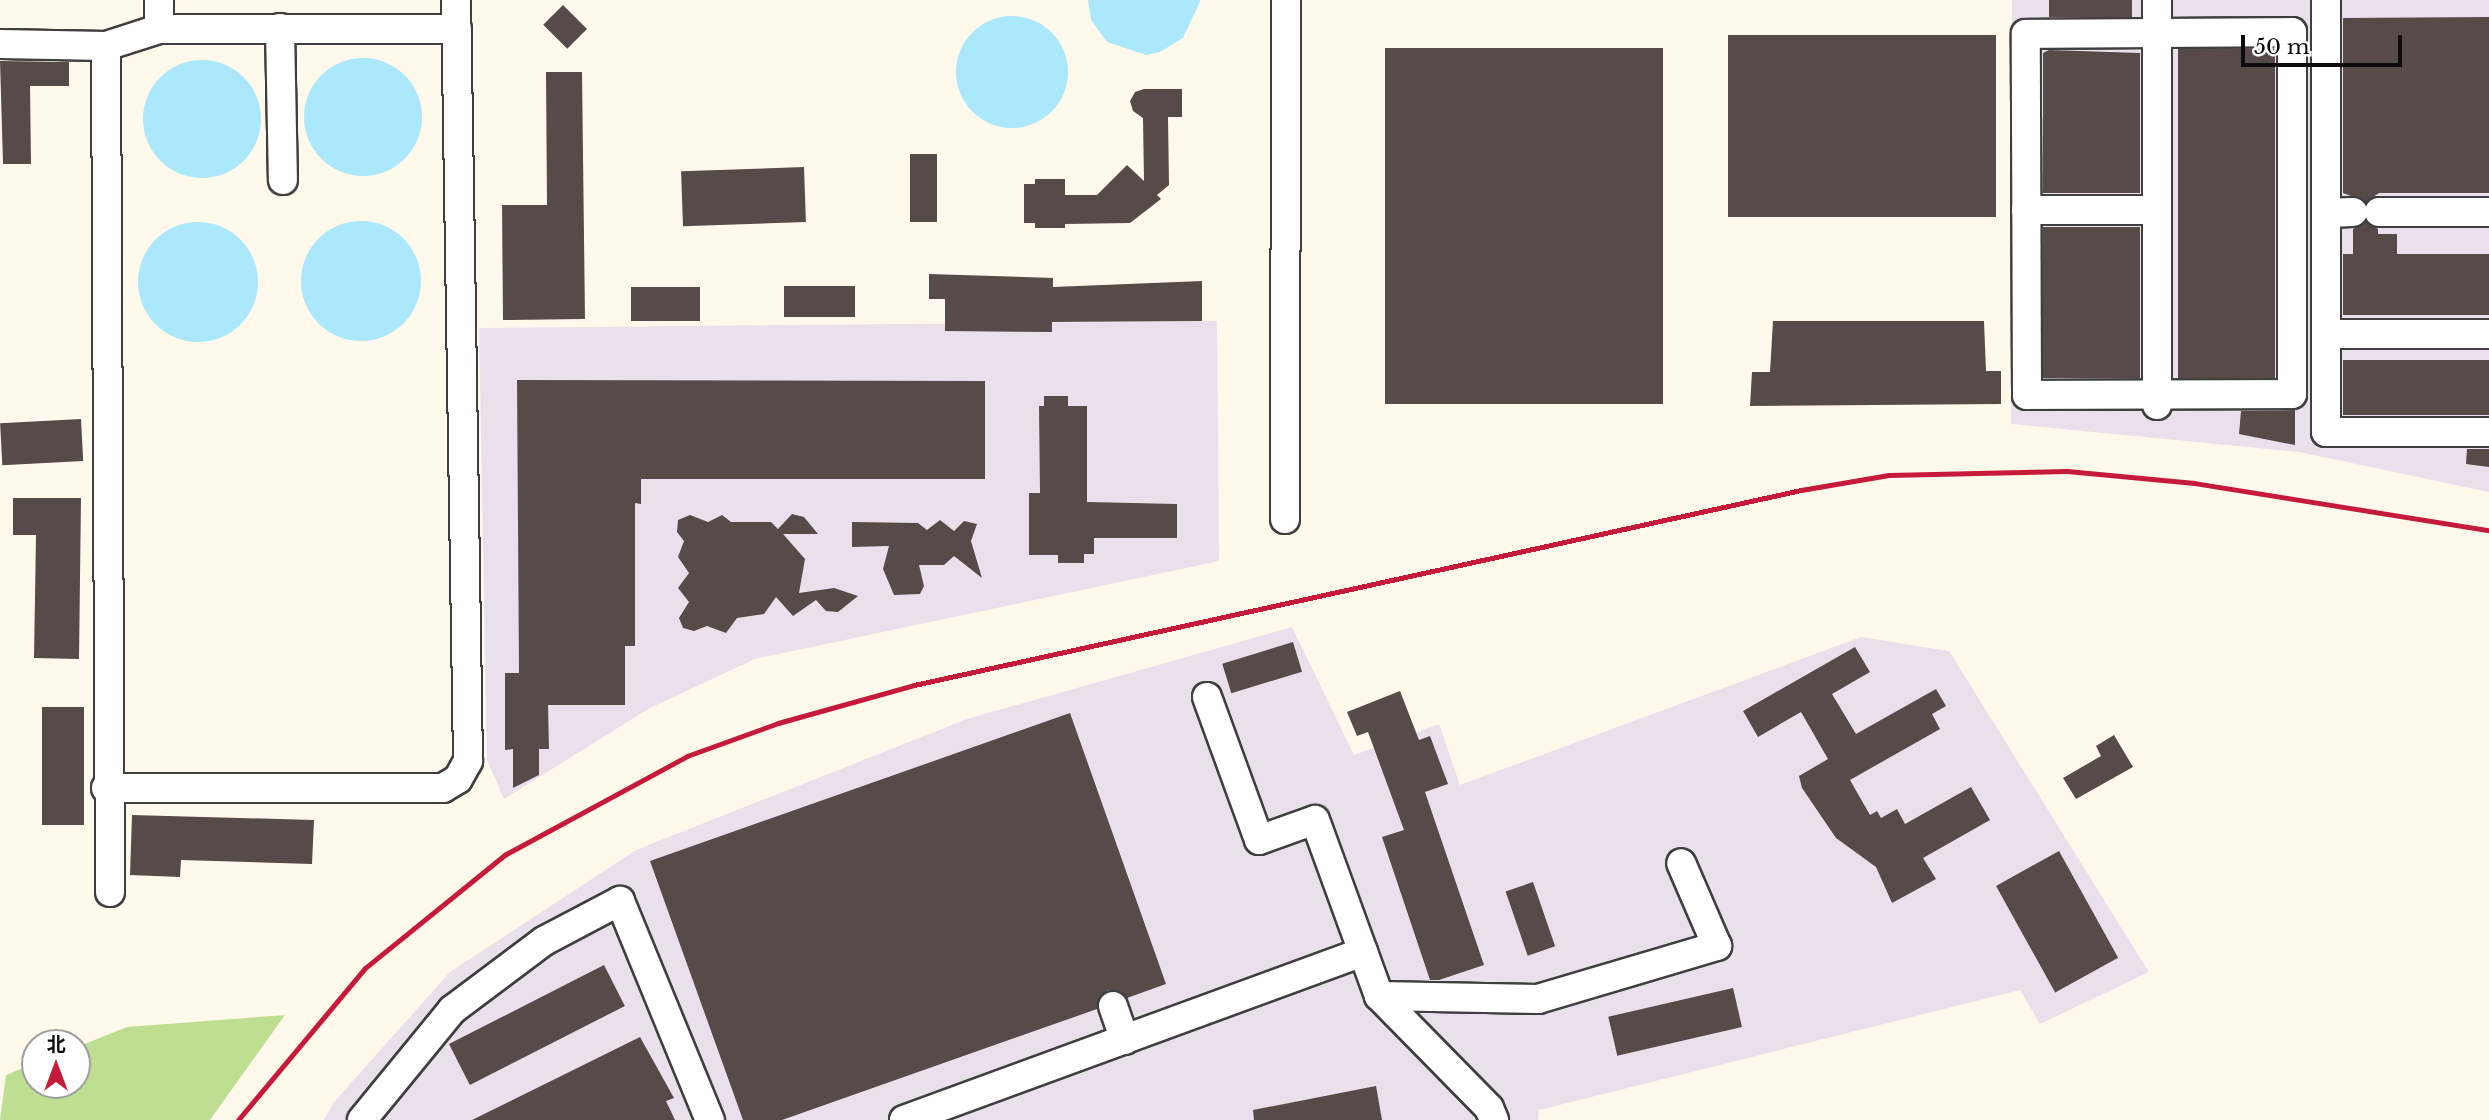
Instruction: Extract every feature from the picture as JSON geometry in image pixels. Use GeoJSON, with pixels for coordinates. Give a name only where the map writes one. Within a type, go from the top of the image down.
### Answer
{"type":"FeatureCollection","features":[{"type":"Feature","properties":{"kind":"lane"},"geometry":{"type":"LineString","coordinates":[[159,0],[159,29]]}},
{"type":"Feature","properties":{"kind":"lane"},"geometry":{"type":"LineString","coordinates":[[107,788],[443,788],[458,779],[468,761],[456,0]]}},
{"type":"Feature","properties":{"kind":"lane"},"geometry":{"type":"LineString","coordinates":[[1285,519],[1286,0]]}},
{"type":"Feature","properties":{"kind":"lane"},"geometry":{"type":"LineString","coordinates":[[2157,0],[2157,400]]}},
{"type":"Feature","properties":{"kind":"lane"},"geometry":{"type":"LineString","coordinates":[[2326,0],[2352,213],[2326,334],[2326,432],[2489,432]]}},
{"type":"Feature","properties":{"kind":"lane"},"geometry":{"type":"LineString","coordinates":[[280,27],[283,180]]}},
{"type":"Feature","properties":{"kind":"lane"},"geometry":{"type":"LineString","coordinates":[[0,44],[106,46],[159,29],[457,29]]}},
{"type":"Feature","properties":{"kind":"lane"},"geometry":{"type":"LineString","coordinates":[[2292,33],[2292,394],[2157,400],[2027,396],[2026,34],[2157,34],[2292,33]]}},
{"type":"Feature","properties":{"kind":"lane"},"geometry":{"type":"LineString","coordinates":[[106,46],[107,788],[110,892]]}},
{"type":"Feature","properties":{"kind":"lane"},"geometry":{"type":"LineString","coordinates":[[2026,210],[2157,210]]}},
{"type":"Feature","properties":{"kind":"lane"},"geometry":{"type":"LineString","coordinates":[[2352,213],[2489,212]]}},
{"type":"Feature","properties":{"kind":"lane"},"geometry":{"type":"LineString","coordinates":[[2326,334],[2489,334]]}},
{"type":"Feature","properties":{"kind":"lane"},"geometry":{"type":"LineString","coordinates":[[1207,697],[1259,840],[1315,820],[1378,996],[1489,1108],[1494,1120]]}},
{"type":"Feature","properties":{"kind":"lane"},"geometry":{"type":"LineString","coordinates":[[1378,996],[1538,999],[1717,946],[1681,863]]}},
{"type":"Feature","properties":{"kind":"lane"},"geometry":{"type":"LineString","coordinates":[[362,1120],[452,1010],[544,941],[620,901],[710,1120]]}},
{"type":"Feature","properties":{"kind":"lane"},"geometry":{"type":"LineString","coordinates":[[904,1120],[1363,952]]}},
{"type":"Feature","properties":{"kind":"lane"},"geometry":{"type":"LineString","coordinates":[[1113,1006],[1125,1040]]}},
{"type":"Feature","properties":{"kind":"shaded area"},"geometry":{"type":"Polygon","coordinates":[[[2012,0],[2489,0],[2489,492],[2299,452],[2011,424],[2012,0]]]}},
{"type":"Feature","properties":{"kind":"shaded area"},"geometry":{"type":"Polygon","coordinates":[[[1217,321],[1219,561],[755,659],[650,708],[504,799],[487,760],[479,328],[1217,321]]]}},
{"type":"Feature","properties":{"kind":"shaded area"},"geometry":{"type":"Polygon","coordinates":[[[1292,627],[1354,755],[1439,724],[1460,785],[1861,637],[1949,651],[2149,972],[2040,1024],[2020,990],[1539,1110],[1538,1120],[324,1120],[334,1102],[450,972],[636,850],[967,719],[1292,627]]]}},
{"type":"Feature","properties":{"kind":"green space"},"geometry":{"type":"Polygon","coordinates":[[[285,1015],[210,1120],[0,1120],[6,1075],[21,1069],[21,1099],[91,1099],[91,1041],[127,1027],[285,1015]]]}},
{"type":"Feature","properties":{"kind":"water"},"geometry":{"type":"Polygon","coordinates":[[[1088,0],[1200,2],[1183,38],[1160,52],[1146,55],[1107,42],[1091,20],[1088,0]]]}},
{"type":"Feature","properties":{"kind":"water"},"geometry":{"type":"Polygon","coordinates":[[[1012,16],[1033,20],[1051,33],[1064,51],[1068,72],[1064,93],[1051,111],[1033,124],[1012,128],[991,124],[973,111],[960,93],[956,72],[960,51],[973,33],[991,20],[1012,16]]]}},
{"type":"Feature","properties":{"kind":"water"},"geometry":{"type":"Polygon","coordinates":[[[363,58],[386,62],[405,75],[418,94],[422,117],[418,140],[405,159],[386,172],[363,176],[340,172],[321,159],[308,140],[304,117],[308,94],[321,75],[340,62],[363,58]]]}},
{"type":"Feature","properties":{"kind":"water"},"geometry":{"type":"Polygon","coordinates":[[[202,60],[225,64],[244,77],[257,96],[261,119],[257,142],[244,161],[225,174],[202,178],[179,174],[160,161],[147,142],[143,119],[147,96],[160,77],[179,64],[202,60]]]}},
{"type":"Feature","properties":{"kind":"water"},"geometry":{"type":"Polygon","coordinates":[[[361,221],[384,226],[403,239],[416,258],[421,281],[416,304],[403,323],[384,336],[361,341],[338,336],[319,323],[306,304],[301,281],[306,258],[319,239],[338,226],[361,221]]]}},
{"type":"Feature","properties":{"kind":"water"},"geometry":{"type":"Polygon","coordinates":[[[198,222],[221,227],[240,240],[253,259],[258,282],[253,305],[240,324],[221,337],[198,342],[175,337],[156,324],[143,305],[138,282],[143,259],[156,240],[175,227],[198,222]]]}},
{"type":"Feature","properties":{"kind":"building"},"geometry":{"type":"Polygon","coordinates":[[[2049,0],[2132,0],[2132,17],[2049,17],[2049,0]]]}},
{"type":"Feature","properties":{"kind":"building"},"geometry":{"type":"Polygon","coordinates":[[[563,5],[587,29],[567,49],[543,25],[563,5]]]}},
{"type":"Feature","properties":{"kind":"building"},"geometry":{"type":"Polygon","coordinates":[[[2489,17],[2489,193],[2379,193],[2366,202],[2343,193],[2343,18],[2489,17]]]}},
{"type":"Feature","properties":{"kind":"building"},"geometry":{"type":"Polygon","coordinates":[[[1728,35],[1996,35],[1996,217],[1728,217],[1728,35]]]}},
{"type":"Feature","properties":{"kind":"building"},"geometry":{"type":"Polygon","coordinates":[[[1385,48],[1663,48],[1663,404],[1385,404],[1385,48]]]}},
{"type":"Feature","properties":{"kind":"building"},"geometry":{"type":"Polygon","coordinates":[[[2178,49],[2275,49],[2275,378],[2178,378],[2178,49]]]}},
{"type":"Feature","properties":{"kind":"building"},"geometry":{"type":"Polygon","coordinates":[[[2049,50],[2140,53],[2140,193],[2043,193],[2043,53],[2049,50]]]}},
{"type":"Feature","properties":{"kind":"building"},"geometry":{"type":"Polygon","coordinates":[[[0,61],[69,62],[69,86],[30,86],[31,164],[3,164],[0,61]]]}},
{"type":"Feature","properties":{"kind":"building"},"geometry":{"type":"Polygon","coordinates":[[[546,72],[582,72],[585,319],[503,320],[502,205],[547,205],[546,72]]]}},
{"type":"Feature","properties":{"kind":"building"},"geometry":{"type":"Polygon","coordinates":[[[1144,89],[1182,89],[1182,117],[1168,117],[1169,185],[1157,195],[1161,199],[1130,223],[1065,224],[1065,228],[1035,228],[1035,223],[1024,223],[1024,184],[1035,184],[1035,179],[1065,179],[1065,195],[1097,195],[1127,165],[1144,181],[1143,118],[1133,111],[1130,101],[1135,92],[1144,89]]]}},
{"type":"Feature","properties":{"kind":"building"},"geometry":{"type":"Polygon","coordinates":[[[910,154],[937,154],[937,222],[910,222],[910,154]]]}},
{"type":"Feature","properties":{"kind":"building"},"geometry":{"type":"Polygon","coordinates":[[[804,167],[806,222],[683,226],[681,171],[804,167]]]}},
{"type":"Feature","properties":{"kind":"building"},"geometry":{"type":"Polygon","coordinates":[[[2366,222],[2378,229],[2378,234],[2397,234],[2397,254],[2489,254],[2489,315],[2343,315],[2343,254],[2353,254],[2353,229],[2366,222]]]}},
{"type":"Feature","properties":{"kind":"building"},"geometry":{"type":"Polygon","coordinates":[[[2043,227],[2140,227],[2140,378],[2043,378],[2043,227]]]}},
{"type":"Feature","properties":{"kind":"building"},"geometry":{"type":"Polygon","coordinates":[[[929,274],[1053,278],[1053,287],[1202,281],[1202,321],[1052,322],[1052,332],[945,331],[945,299],[929,299],[929,274]]]}},
{"type":"Feature","properties":{"kind":"building"},"geometry":{"type":"Polygon","coordinates":[[[784,286],[855,286],[855,317],[784,317],[784,286]]]}},
{"type":"Feature","properties":{"kind":"building"},"geometry":{"type":"Polygon","coordinates":[[[631,287],[700,287],[700,321],[631,321],[631,287]]]}},
{"type":"Feature","properties":{"kind":"building"},"geometry":{"type":"Polygon","coordinates":[[[1773,321],[1984,321],[1986,371],[2001,371],[2001,404],[1750,406],[1752,372],[1770,372],[1773,321]]]}},
{"type":"Feature","properties":{"kind":"building"},"geometry":{"type":"Polygon","coordinates":[[[2343,360],[2489,360],[2489,415],[2343,415],[2343,360]]]}},
{"type":"Feature","properties":{"kind":"building"},"geometry":{"type":"Polygon","coordinates":[[[517,380],[985,381],[985,479],[641,479],[641,504],[635,503],[635,646],[625,646],[625,705],[548,705],[549,749],[539,749],[539,775],[513,788],[513,749],[505,750],[505,673],[519,673],[517,380]]]}},
{"type":"Feature","properties":{"kind":"building"},"geometry":{"type":"Polygon","coordinates":[[[1044,396],[1068,396],[1068,406],[1087,406],[1087,502],[1177,504],[1177,538],[1094,538],[1094,554],[1084,554],[1084,563],[1058,563],[1058,555],[1029,555],[1029,493],[1040,493],[1039,406],[1044,406],[1044,396]]]}},
{"type":"Feature","properties":{"kind":"building"},"geometry":{"type":"Polygon","coordinates":[[[2295,410],[2295,445],[2239,434],[2241,411],[2295,410]]]}},
{"type":"Feature","properties":{"kind":"building"},"geometry":{"type":"Polygon","coordinates":[[[81,419],[83,461],[2,465],[0,423],[81,419]]]}},
{"type":"Feature","properties":{"kind":"building"},"geometry":{"type":"Polygon","coordinates":[[[2467,449],[2489,449],[2489,467],[2466,464],[2467,449]]]}},
{"type":"Feature","properties":{"kind":"building"},"geometry":{"type":"Polygon","coordinates":[[[13,498],[81,498],[79,659],[34,658],[36,535],[13,535],[13,498]]]}},
{"type":"Feature","properties":{"kind":"building"},"geometry":{"type":"Polygon","coordinates":[[[792,514],[804,517],[818,534],[783,534],[805,559],[799,593],[834,588],[858,596],[838,612],[826,611],[816,600],[793,616],[776,597],[764,614],[737,618],[726,633],[707,626],[694,631],[683,628],[679,618],[689,602],[678,588],[689,573],[678,557],[684,541],[677,532],[678,520],[690,515],[708,522],[722,515],[731,522],[771,522],[778,529],[792,514]]]}},
{"type":"Feature","properties":{"kind":"building"},"geometry":{"type":"Polygon","coordinates":[[[940,520],[954,531],[964,521],[977,524],[971,541],[982,578],[954,556],[944,565],[919,565],[924,586],[920,594],[894,595],[883,569],[889,546],[852,547],[852,522],[918,523],[927,530],[940,520]]]}},
{"type":"Feature","properties":{"kind":"building"},"geometry":{"type":"Polygon","coordinates":[[[1293,642],[1302,672],[1231,693],[1222,664],[1293,642]]]}},
{"type":"Feature","properties":{"kind":"building"},"geometry":{"type":"Polygon","coordinates":[[[1855,647],[1870,672],[1832,694],[1856,734],[1936,689],[1946,706],[1932,714],[1940,729],[1850,780],[1870,815],[1877,811],[1881,818],[1897,809],[1905,824],[1971,787],[1990,820],[1923,858],[1936,879],[1892,903],[1876,867],[1836,838],[1802,788],[1799,776],[1828,759],[1801,712],[1758,737],[1743,711],[1855,647]]]}},
{"type":"Feature","properties":{"kind":"building"},"geometry":{"type":"Polygon","coordinates":[[[1400,691],[1419,740],[1430,736],[1448,784],[1425,792],[1484,965],[1439,980],[1430,980],[1382,837],[1404,830],[1368,732],[1357,736],[1347,712],[1400,691]]]}},
{"type":"Feature","properties":{"kind":"building"},"geometry":{"type":"Polygon","coordinates":[[[42,707],[84,707],[84,825],[42,825],[42,707]]]}},
{"type":"Feature","properties":{"kind":"building"},"geometry":{"type":"Polygon","coordinates":[[[1070,713],[1166,984],[1127,998],[1117,990],[1108,990],[1100,996],[1097,1009],[782,1120],[743,1120],[650,861],[1070,713]]]}},
{"type":"Feature","properties":{"kind":"building"},"geometry":{"type":"Polygon","coordinates":[[[2114,735],[2133,767],[2076,799],[2063,778],[2101,756],[2096,746],[2114,735]]]}},
{"type":"Feature","properties":{"kind":"building"},"geometry":{"type":"Polygon","coordinates":[[[132,815],[314,820],[312,864],[181,860],[180,877],[130,875],[132,815]]]}},
{"type":"Feature","properties":{"kind":"building"},"geometry":{"type":"Polygon","coordinates":[[[2059,851],[2118,958],[2055,993],[1996,886],[2059,851]]]}},
{"type":"Feature","properties":{"kind":"building"},"geometry":{"type":"Polygon","coordinates":[[[1533,882],[1555,946],[1528,956],[1506,891],[1533,882]]]}},
{"type":"Feature","properties":{"kind":"building"},"geometry":{"type":"Polygon","coordinates":[[[604,965],[625,1006],[470,1085],[449,1044],[604,965]]]}},
{"type":"Feature","properties":{"kind":"building"},"geometry":{"type":"Polygon","coordinates":[[[1733,988],[1742,1027],[1617,1056],[1608,1017],[1733,988]]]}},
{"type":"Feature","properties":{"kind":"building"},"geometry":{"type":"Polygon","coordinates":[[[640,1037],[674,1098],[666,1101],[675,1120],[472,1120],[640,1037]]]}},
{"type":"Feature","properties":{"kind":"building"},"geometry":{"type":"Polygon","coordinates":[[[1376,1086],[1382,1120],[1254,1120],[1253,1110],[1376,1086]]]}},
{"type":"Feature","properties":{"kind":"railway"},"geometry":{"type":"LineString","coordinates":[[238,1120],[365,968],[506,854],[687,756],[778,723],[914,685],[1801,490],[1889,475],[2067,471],[2194,483],[2489,530]]}}]}
